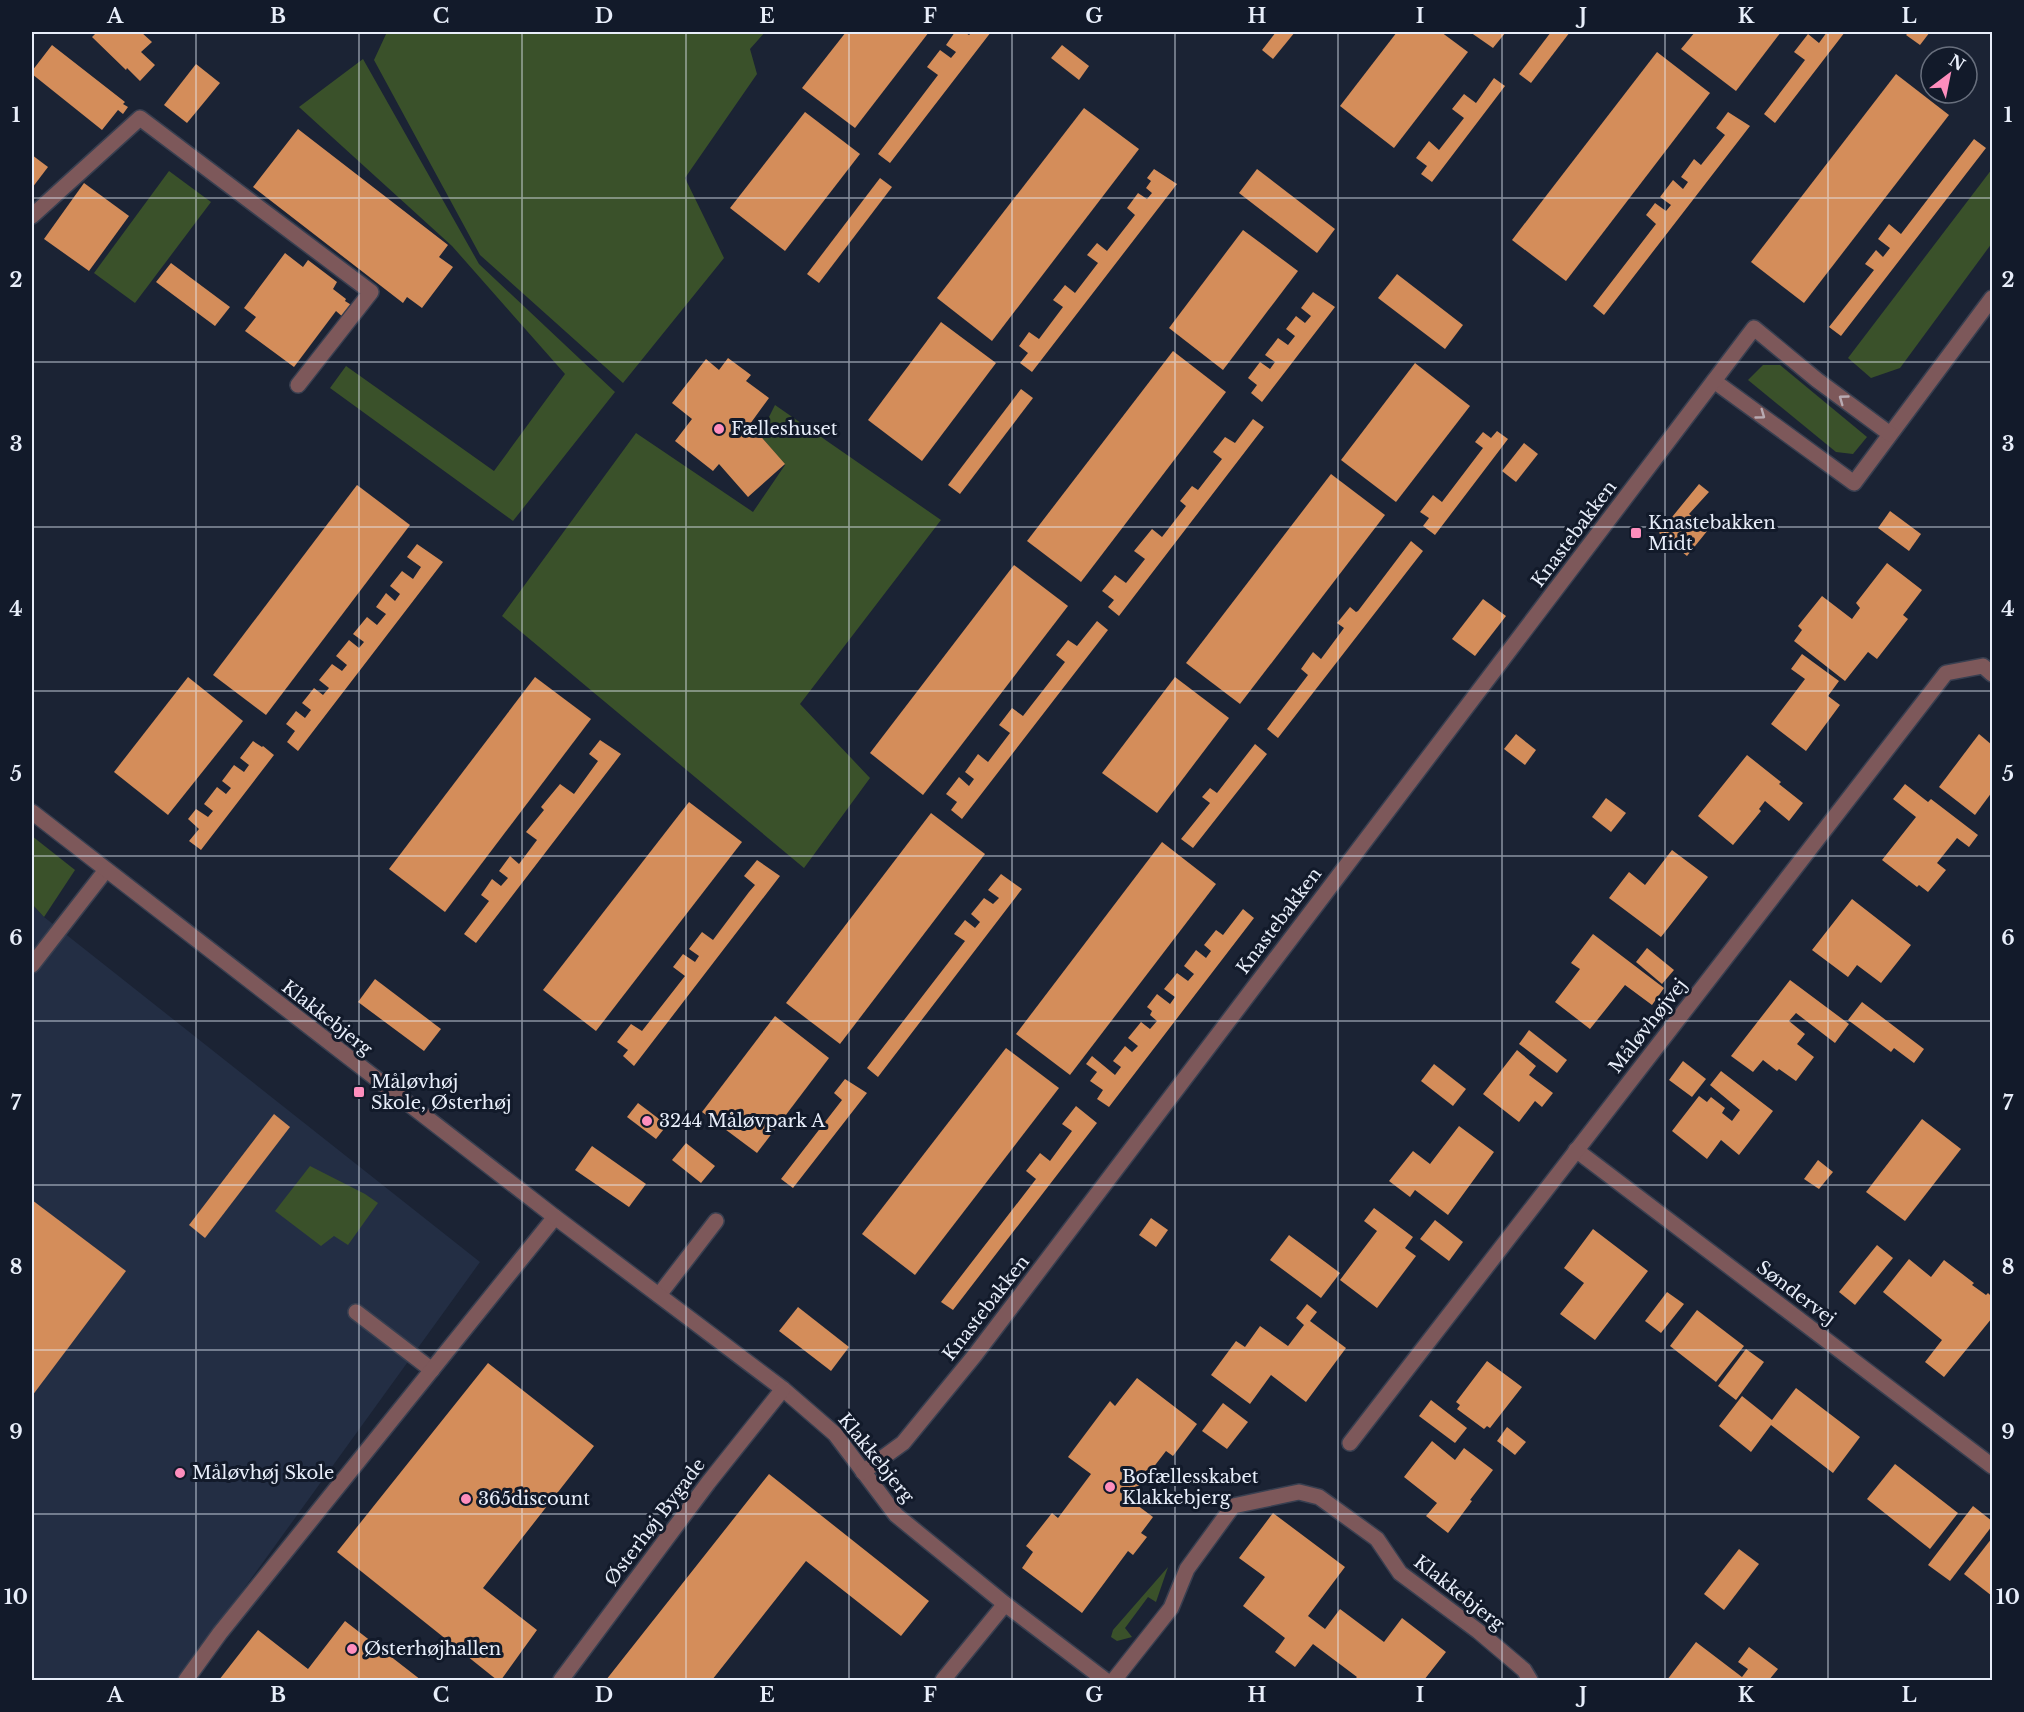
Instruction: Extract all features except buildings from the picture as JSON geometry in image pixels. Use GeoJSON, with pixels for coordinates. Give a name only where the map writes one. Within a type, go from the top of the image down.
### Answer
{"type":"FeatureCollection","features":[{"type":"Feature","properties":{"kind":"street"},"geometry":{"type":"LineString","coordinates":[[32,216],[140,118],[371,292],[298,385]]}},
{"type":"Feature","properties":{"kind":"street"},"geometry":{"type":"LineString","coordinates":[[1714,381],[1854,483],[1992,298]]}},
{"type":"Feature","properties":{"kind":"street","name":"Knastebakken"},"geometry":{"type":"LineString","coordinates":[[863,1472],[903,1443],[975,1355],[1754,328],[1817,380],[1890,434]]}},
{"type":"Feature","properties":{"kind":"street","name":"Måløvhøjvej"},"geometry":{"type":"LineString","coordinates":[[1350,1443],[1946,673],[1983,666],[1992,674]]}},
{"type":"Feature","properties":{"kind":"street","name":"Klakkebjerg"},"geometry":{"type":"LineString","coordinates":[[32,812],[555,1217],[783,1389],[835,1434],[896,1515],[1099,1679]]}},
{"type":"Feature","properties":{"kind":"street"},"geometry":{"type":"LineString","coordinates":[[32,965],[106,870]]}},
{"type":"Feature","properties":{"kind":"street","name":"Søndervej"},"geometry":{"type":"LineString","coordinates":[[1576,1150],[1992,1466]]}},
{"type":"Feature","properties":{"kind":"street"},"geometry":{"type":"LineString","coordinates":[[186,1680],[220,1633],[555,1217]]}},
{"type":"Feature","properties":{"kind":"street"},"geometry":{"type":"LineString","coordinates":[[659,1295],[716,1221]]}},
{"type":"Feature","properties":{"kind":"street"},"geometry":{"type":"LineString","coordinates":[[356,1312],[432,1370]]}},
{"type":"Feature","properties":{"kind":"street","name":"Østerhøj Bygade"},"geometry":{"type":"LineString","coordinates":[[561,1680],[708,1483],[783,1389]]}},
{"type":"Feature","properties":{"kind":"street","name":"Klakkebjerg"},"geometry":{"type":"LineString","coordinates":[[1114,1680],[1172,1608],[1187,1569],[1233,1506],[1299,1492],[1319,1497],[1377,1539],[1400,1573],[1478,1631],[1524,1670],[1530,1680]]}},
{"type":"Feature","properties":{"kind":"street"},"geometry":{"type":"LineString","coordinates":[[943,1680],[1005,1604]]}},
{"type":"Feature","properties":{"kind":"shaded area","name":"Måløvhøj Skole"},"geometry":{"type":"Polygon","coordinates":[[[32,904],[44,917],[480,1262],[178,1680],[32,1680],[32,904]]]}},
{"type":"Feature","properties":{"kind":"green space"},"geometry":{"type":"Polygon","coordinates":[[[387,32],[765,32],[750,49],[757,74],[685,178],[724,258],[623,383],[480,255],[374,60],[387,32]]]}},
{"type":"Feature","properties":{"kind":"green space"},"geometry":{"type":"Polygon","coordinates":[[[363,59],[479,264],[615,392],[513,521],[330,388],[346,366],[494,471],[565,374],[452,246],[299,107],[363,59]]]}},
{"type":"Feature","properties":{"kind":"green space"},"geometry":{"type":"Polygon","coordinates":[[[1992,169],[1992,243],[1900,368],[1871,378],[1848,358],[1992,169]]]}},
{"type":"Feature","properties":{"kind":"green space"},"geometry":{"type":"Polygon","coordinates":[[[169,171],[211,202],[135,303],[94,273],[169,171]]]}},
{"type":"Feature","properties":{"kind":"green space"},"geometry":{"type":"Polygon","coordinates":[[[1763,365],[1780,365],[1867,437],[1853,454],[1836,452],[1748,380],[1763,365]]]}},
{"type":"Feature","properties":{"kind":"green space"},"geometry":{"type":"Polygon","coordinates":[[[775,405],[941,520],[800,704],[870,778],[804,868],[502,616],[636,433],[753,512],[785,465],[760,435],[775,405]]]}},
{"type":"Feature","properties":{"kind":"green space"},"geometry":{"type":"Polygon","coordinates":[[[32,836],[75,870],[44,917],[32,904],[32,836]]]}},
{"type":"Feature","properties":{"kind":"green space"},"geometry":{"type":"Polygon","coordinates":[[[310,1166],[378,1203],[348,1245],[334,1236],[321,1246],[275,1211],[310,1166]]]}},
{"type":"Feature","properties":{"kind":"green space"},"geometry":{"type":"Polygon","coordinates":[[[1168,1567],[1156,1602],[1148,1597],[1125,1628],[1132,1637],[1117,1641],[1111,1637],[1113,1630],[1168,1567]]]}},
{"type":"Feature","properties":{"kind":"place","name":"Fælleshuset"},"geometry":{"type":"Point","coordinates":[719,429]}},
{"type":"Feature","properties":{"kind":"place","name":"Knastebakken Midt"},"geometry":{"type":"Point","coordinates":[1636,533]}},
{"type":"Feature","properties":{"kind":"place","name":"Måløvhøj Skole, Østerhøj"},"geometry":{"type":"Point","coordinates":[359,1092]}},
{"type":"Feature","properties":{"kind":"place","name":"3244 Måløvpark A"},"geometry":{"type":"Point","coordinates":[647,1121]}},
{"type":"Feature","properties":{"kind":"place","name":"Måløvhøj Skole"},"geometry":{"type":"Point","coordinates":[180,1473]}},
{"type":"Feature","properties":{"kind":"place","name":"Bofællesskabet Klakkebjerg"},"geometry":{"type":"Point","coordinates":[1110,1487]}},
{"type":"Feature","properties":{"kind":"place","name":"365discount"},"geometry":{"type":"Point","coordinates":[466,1499]}},
{"type":"Feature","properties":{"kind":"place","name":"Østerhøjhallen"},"geometry":{"type":"Point","coordinates":[352,1649]}}]}
